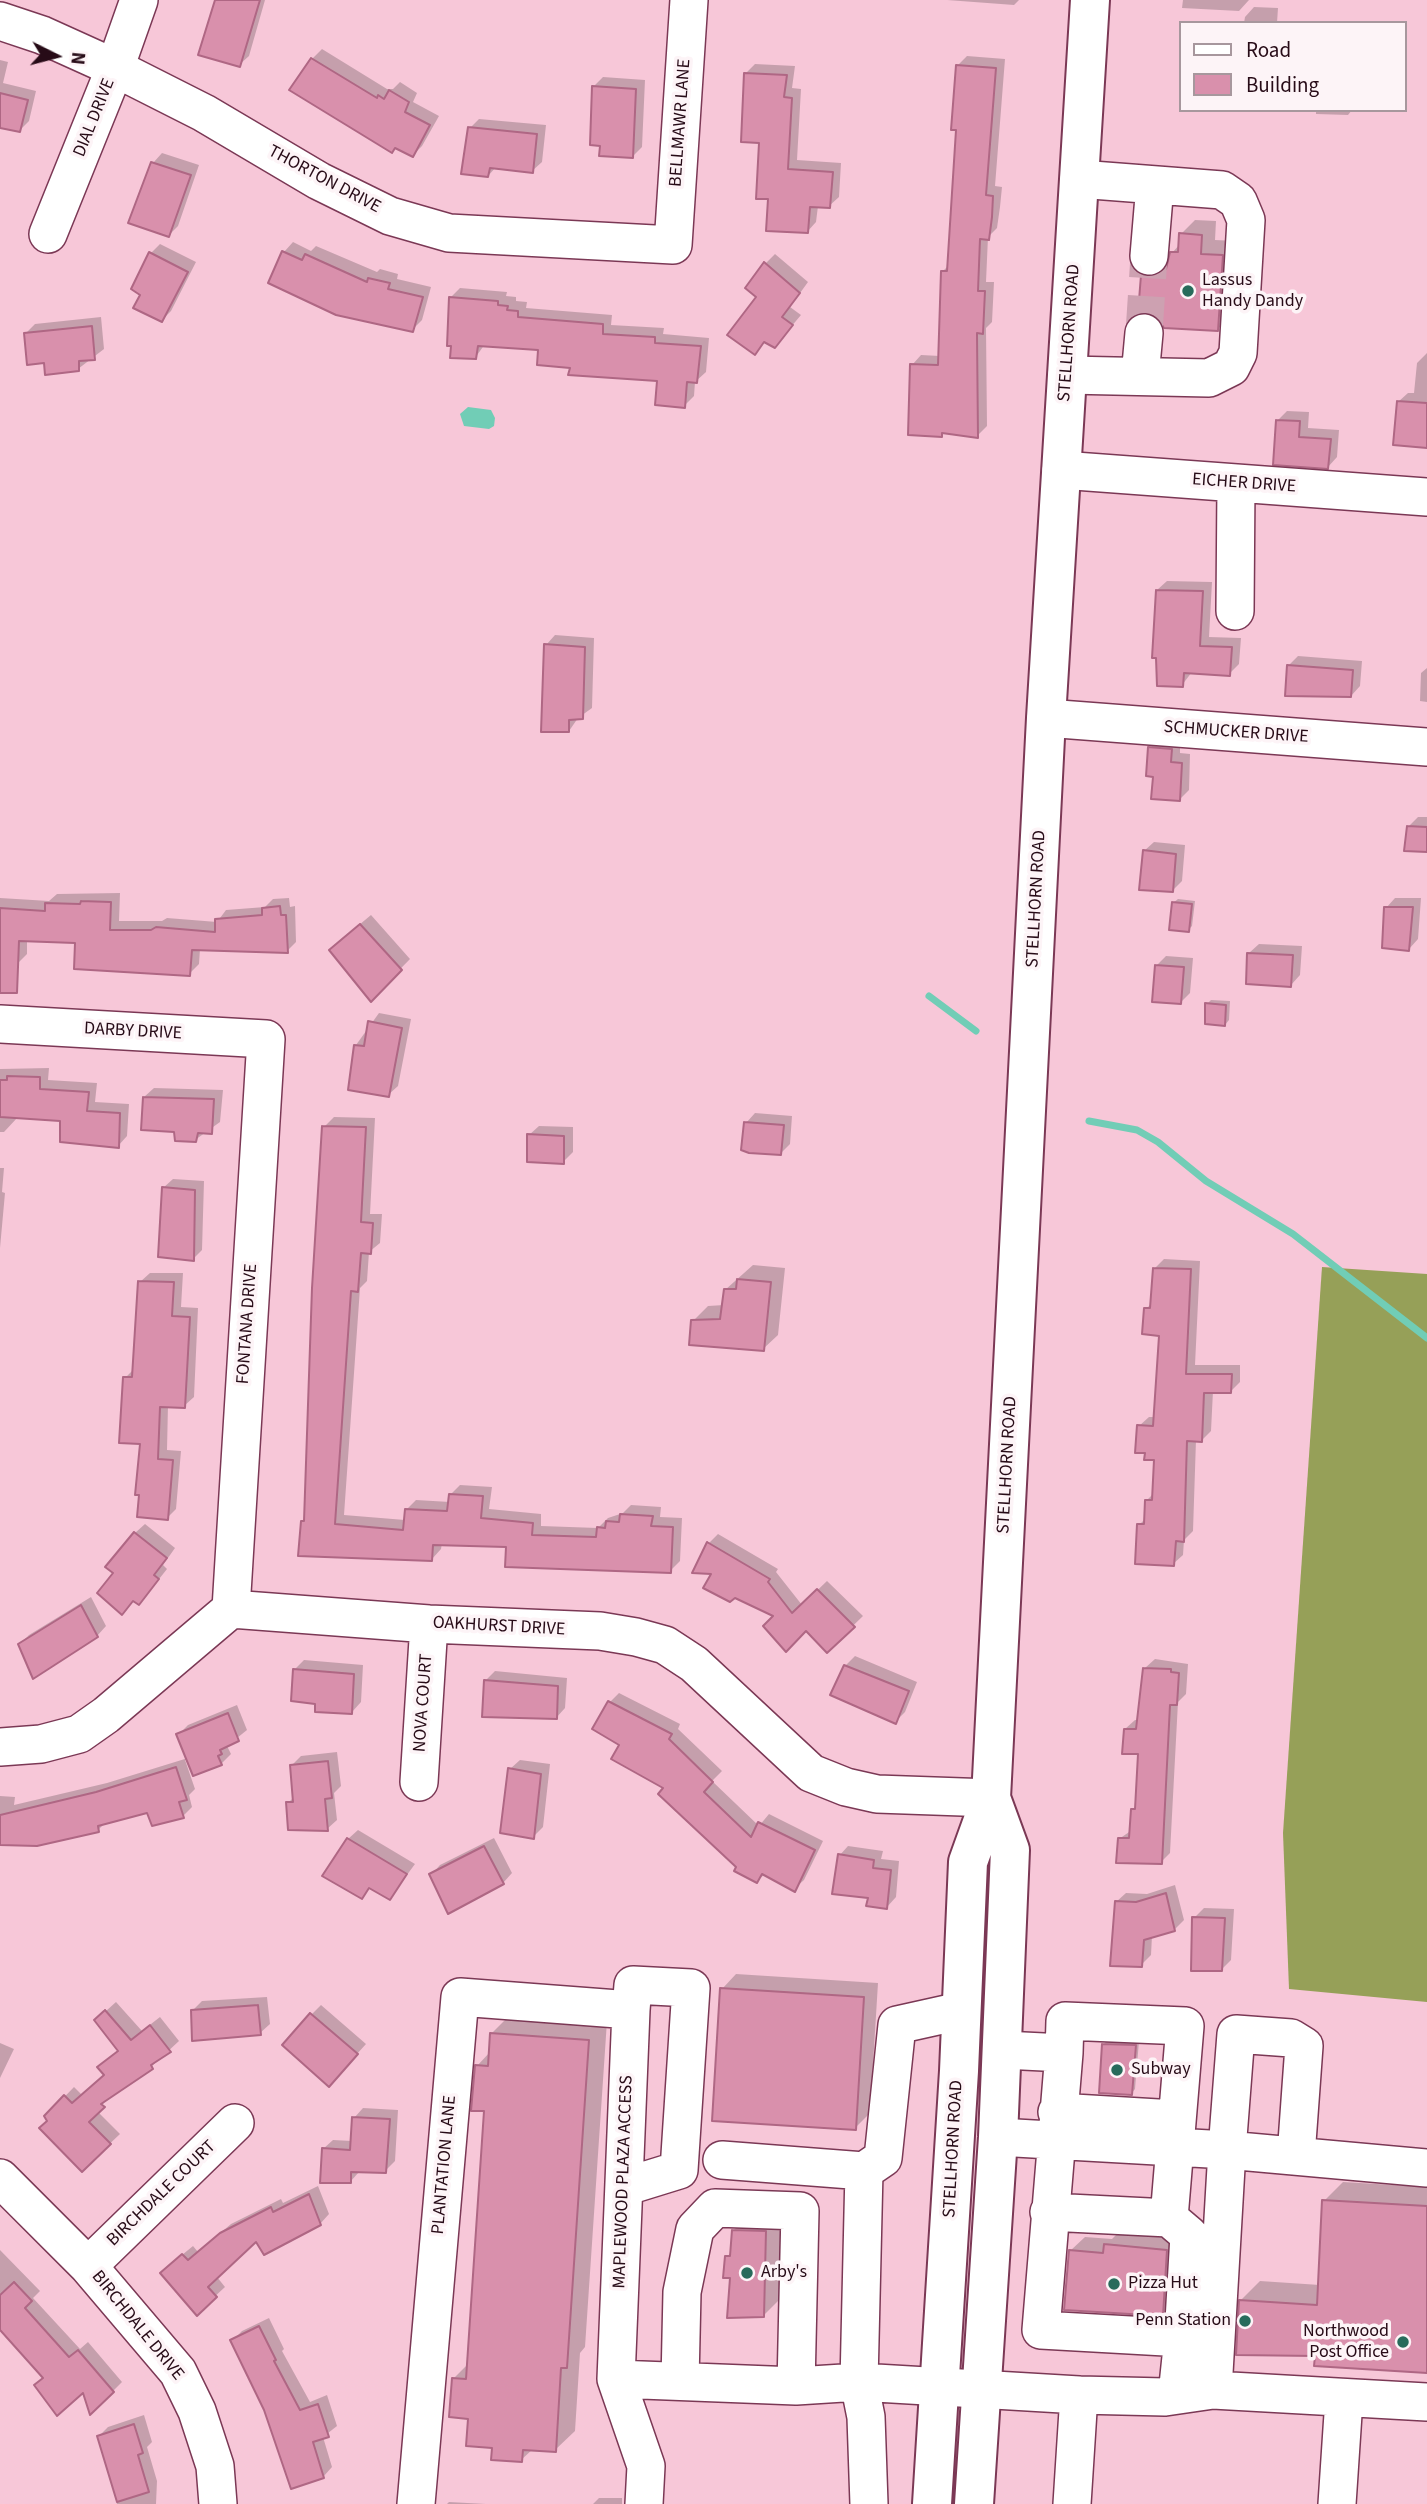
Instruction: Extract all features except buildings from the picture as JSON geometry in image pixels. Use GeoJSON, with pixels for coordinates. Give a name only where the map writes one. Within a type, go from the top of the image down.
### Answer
{"type":"FeatureCollection","features":[{"type":"Feature","properties":{"kind":"main road","name":"STELLHORN ROAD"},"geometry":{"type":"LineString","coordinates":[[932,2504],[968,1862],[991,1798],[1046,718],[1090,0]]}},
{"type":"Feature","properties":{"kind":"main road","name":"STELLHORN ROAD"},"geometry":{"type":"LineString","coordinates":[[974,2504],[1003,2050],[1010,1850],[991,1798]]}},
{"type":"Feature","properties":{"kind":"street","name":"DIAL DRIVE"},"geometry":{"type":"LineString","coordinates":[[48,234],[115,68],[139,0]]}},
{"type":"Feature","properties":{"kind":"street","name":"BELLMAWR LANE"},"geometry":{"type":"LineString","coordinates":[[673,245],[689,0]]}},
{"type":"Feature","properties":{"kind":"street","name":"THORTON DRIVE"},"geometry":{"type":"LineString","coordinates":[[0,21],[42,35],[115,68],[204,113],[319,181],[390,216],[449,233],[673,245]]}},
{"type":"Feature","properties":{"kind":"street"},"geometry":{"type":"LineString","coordinates":[[1068,375],[1209,378],[1231,367],[1238,354],[1246,220],[1238,201],[1222,190],[1079,179]]}},
{"type":"Feature","properties":{"kind":"street"},"geometry":{"type":"LineString","coordinates":[[1149,256],[1155,185]]}},
{"type":"Feature","properties":{"kind":"street"},"geometry":{"type":"LineString","coordinates":[[1140,376],[1144,333]]}},
{"type":"Feature","properties":{"kind":"street","name":"EICHER DRIVE"},"geometry":{"type":"LineString","coordinates":[[1061,470],[1427,498]]}},
{"type":"Feature","properties":{"kind":"street"},"geometry":{"type":"LineString","coordinates":[[1235,611],[1236,483]]}},
{"type":"Feature","properties":{"kind":"street","name":"SCHMUCKER DRIVE"},"geometry":{"type":"LineString","coordinates":[[1046,718],[1427,747]]}},
{"type":"Feature","properties":{"kind":"street","name":"DARBY DRIVE"},"geometry":{"type":"LineString","coordinates":[[0,1024],[266,1040]]}},
{"type":"Feature","properties":{"kind":"street","name":"FONTANA DRIVE"},"geometry":{"type":"LineString","coordinates":[[231,1609],[266,1040]]}},
{"type":"Feature","properties":{"kind":"street"},"geometry":{"type":"LineString","coordinates":[[0,1747],[41,1744],[79,1734],[106,1715],[231,1609]]}},
{"type":"Feature","properties":{"kind":"street","name":"OAKHURST DRIVE"},"geometry":{"type":"LineString","coordinates":[[231,1609],[429,1624],[600,1631],[665,1645],[694,1664],[811,1773],[846,1787],[877,1794],[991,1798]]}},
{"type":"Feature","properties":{"kind":"street","name":"NOVA COURT"},"geometry":{"type":"LineString","coordinates":[[419,1782],[429,1624]]}},
{"type":"Feature","properties":{"kind":"street"},"geometry":{"type":"LineString","coordinates":[[624,2187],[679,2170],[691,1988],[632,1997]]}},
{"type":"Feature","properties":{"kind":"street","name":"PLANTATION LANE"},"geometry":{"type":"LineString","coordinates":[[416,2504],[460,1997],[632,1997]]}},
{"type":"Feature","properties":{"kind":"street","name":"MAPLEWOOD PLAZA ACCESS"},"geometry":{"type":"LineString","coordinates":[[632,1997],[616,2379],[646,2466],[644,2504]]}},
{"type":"Feature","properties":{"kind":"street"},"geometry":{"type":"LineString","coordinates":[[722,2160],[864,2171],[883,2158],[897,2025],[960,2011]]}},
{"type":"Feature","properties":{"kind":"street"},"geometry":{"type":"LineString","coordinates":[[1003,2050],[1064,2037],[1185,2026],[1174,2132],[1169,2218]]}},
{"type":"Feature","properties":{"kind":"street"},"geometry":{"type":"LineString","coordinates":[[1213,2390],[1236,2034],[1291,2038],[1304,2046],[1296,2156]]}},
{"type":"Feature","properties":{"kind":"street"},"geometry":{"type":"LineString","coordinates":[[1064,2037],[1041,2329],[1182,2338]]}},
{"type":"Feature","properties":{"kind":"street","name":"BIRCHDALE COURT"},"geometry":{"type":"LineString","coordinates":[[88,2266],[235,2123]]}},
{"type":"Feature","properties":{"kind":"street"},"geometry":{"type":"LineString","coordinates":[[998,2137],[1056,2125],[1174,2132],[1227,2150],[1427,2168]]}},
{"type":"Feature","properties":{"kind":"street"},"geometry":{"type":"LineString","coordinates":[[864,2171],[859,2382],[866,2417],[869,2504]]}},
{"type":"Feature","properties":{"kind":"street","name":"BIRCHDALE DRIVE"},"geometry":{"type":"LineString","coordinates":[[0,2178],[88,2266],[178,2372],[197,2411],[215,2466],[218,2504]]}},
{"type":"Feature","properties":{"kind":"street"},"geometry":{"type":"LineString","coordinates":[[680,2381],[682,2292],[695,2229],[715,2208],[800,2211],[796,2386]]}},
{"type":"Feature","properties":{"kind":"street"},"geometry":{"type":"LineString","coordinates":[[1049,2212],[1169,2218],[1189,2235],[1177,2395]]}},
{"type":"Feature","properties":{"kind":"street"},"geometry":{"type":"LineString","coordinates":[[616,2379],[796,2386],[859,2382],[1079,2395],[1177,2395],[1213,2390],[1427,2402]]}},
{"type":"Feature","properties":{"kind":"street"},"geometry":{"type":"LineString","coordinates":[[1072,2504],[1079,2395]]}},
{"type":"Feature","properties":{"kind":"street"},"geometry":{"type":"LineString","coordinates":[[1337,2504],[1344,2399]]}},
{"type":"Feature","properties":{"kind":"shaded area"},"geometry":{"type":"Polygon","coordinates":[[[468,407],[491,410],[495,418],[494,426],[489,429],[464,426],[460,414],[468,407]]]}},
{"type":"Feature","properties":{"kind":"shaded area"},"geometry":{"type":"Polygon","coordinates":[[[1322,1267],[1427,1274],[1427,2002],[1289,1989],[1283,1833],[1322,1267]]]}},
{"type":"Feature","properties":{"kind":"waterway"},"geometry":{"type":"LineString","coordinates":[[929,996],[976,1031]]}},
{"type":"Feature","properties":{"kind":"waterway"},"geometry":{"type":"LineString","coordinates":[[1089,1121],[1137,1130],[1158,1142],[1206,1181],[1293,1234],[1427,1338]]}},
{"type":"Feature","properties":{"kind":"tunnel"},"geometry":{"type":"LineString","coordinates":[[1144,333],[1149,256]]}},
{"type":"Feature","properties":{"kind":"place","name":"Lassus Handy Dandy"},"geometry":{"type":"Point","coordinates":[1188,291]}},
{"type":"Feature","properties":{"kind":"place","name":"Subway"},"geometry":{"type":"Point","coordinates":[1117,2070]}},
{"type":"Feature","properties":{"kind":"place","name":"Arby's"},"geometry":{"type":"Point","coordinates":[747,2273]}},
{"type":"Feature","properties":{"kind":"place","name":"Pizza Hut"},"geometry":{"type":"Point","coordinates":[1114,2284]}},
{"type":"Feature","properties":{"kind":"place","name":"Penn Station"},"geometry":{"type":"Point","coordinates":[1245,2321]}},
{"type":"Feature","properties":{"kind":"place","name":"Northwood Post Office"},"geometry":{"type":"Point","coordinates":[1403,2342]}}]}
